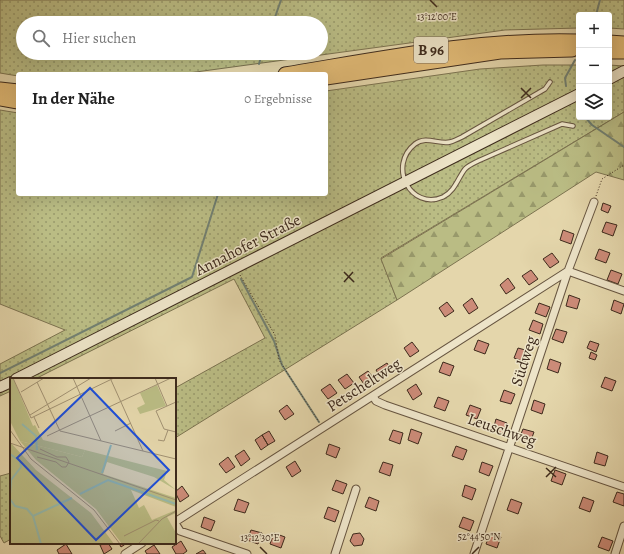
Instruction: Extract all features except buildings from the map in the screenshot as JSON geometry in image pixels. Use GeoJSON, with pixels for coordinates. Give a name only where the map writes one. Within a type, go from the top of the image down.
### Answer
{"type":"FeatureCollection","features":[{"type":"Feature","properties":{"kind":"highway","name":"B 96"},"geometry":{"type":"LineString","coordinates":[[297,72],[431,50],[494,43],[576,41]]}},
{"type":"Feature","properties":{"kind":"highway"},"geometry":{"type":"LineString","coordinates":[[612,42],[624,43]]}},
{"type":"Feature","properties":{"kind":"highway","name":"B 96"},"geometry":{"type":"LineString","coordinates":[[328,78],[500,52],[576,50]]}},
{"type":"Feature","properties":{"kind":"highway"},"geometry":{"type":"LineString","coordinates":[[612,52],[624,52]]}},
{"type":"Feature","properties":{"kind":"highway"},"geometry":{"type":"LineString","coordinates":[[0,89],[16,92]]}},
{"type":"Feature","properties":{"kind":"highway"},"geometry":{"type":"LineString","coordinates":[[0,99],[16,102]]}},
{"type":"Feature","properties":{"kind":"street","name":"Annahofer Straße"},"geometry":{"type":"LineString","coordinates":[[18,378],[576,96]]}},
{"type":"Feature","properties":{"kind":"street","name":"Südweg"},"geometry":{"type":"LineString","coordinates":[[474,554],[568,271],[594,202]]}},
{"type":"Feature","properties":{"kind":"street"},"geometry":{"type":"LineString","coordinates":[[568,271],[624,291]]}},
{"type":"Feature","properties":{"kind":"street","name":"Petscheltweg"},"geometry":{"type":"LineString","coordinates":[[176,522],[568,271]]}},
{"type":"Feature","properties":{"kind":"street"},"geometry":{"type":"LineString","coordinates":[[0,387],[10,382]]}},
{"type":"Feature","properties":{"kind":"street","name":"Leuschweg"},"geometry":{"type":"LineString","coordinates":[[373,396],[376,401],[385,405],[624,487]]}},
{"type":"Feature","properties":{"kind":"street"},"geometry":{"type":"LineString","coordinates":[[335,554],[356,490]]}},
{"type":"Feature","properties":{"kind":"street"},"geometry":{"type":"LineString","coordinates":[[176,525],[180,531],[247,554]]}},
{"type":"Feature","properties":{"kind":"street"},"geometry":{"type":"LineString","coordinates":[[615,554],[624,526]]}},
{"type":"Feature","properties":{"kind":"street"},"geometry":{"type":"LineString","coordinates":[[124,554],[140,544]]}},
{"type":"Feature","properties":{"kind":"lane"},"geometry":{"type":"LineString","coordinates":[[550,82],[545,88],[456,140],[449,143],[428,140],[416,143],[408,151],[402,161],[402,173],[406,182],[411,191],[420,198],[432,200],[444,196],[454,188],[467,167],[478,161],[562,124],[574,126]]}},
{"type":"Feature","properties":{"kind":"path"},"geometry":{"type":"LineString","coordinates":[[594,202],[602,179],[624,165]]}},
{"type":"Feature","properties":{"kind":"path"},"geometry":{"type":"LineString","coordinates":[[236,268],[274,335],[279,360],[323,428]]}},
{"type":"Feature","properties":{"kind":"green space"},"geometry":{"type":"Polygon","coordinates":[[[0,0],[624,0],[624,29],[612,28],[612,12],[576,12],[576,28],[505,30],[328,54],[328,16],[16,16],[16,60],[284,60],[196,72],[16,72],[16,76],[0,73],[0,0]]]}},
{"type":"Feature","properties":{"kind":"green space"},"geometry":{"type":"Polygon","coordinates":[[[543,65],[576,65],[576,120],[611,120],[381,258],[397,300],[176,437],[176,387],[265,338],[234,279],[37,378],[10,378],[10,391],[0,396],[0,364],[65,330],[0,304],[0,110],[16,113],[16,196],[328,196],[328,91],[480,69],[543,65]]]}},
{"type":"Feature","properties":{"kind":"green space"},"geometry":{"type":"Polygon","coordinates":[[[612,65],[624,66],[624,112],[612,119],[612,65]]]}},
{"type":"Feature","properties":{"kind":"green space"},"geometry":{"type":"Polygon","coordinates":[[[624,112],[624,180],[596,172],[397,300],[381,259],[624,112]]]}},
{"type":"Feature","properties":{"kind":"green space"},"geometry":{"type":"Polygon","coordinates":[[[10,473],[10,540],[4,543],[0,536],[0,476],[10,473]]]}},
{"type":"Feature","properties":{"kind":"waterway"},"geometry":{"type":"LineString","coordinates":[[275,16],[281,0]]}},
{"type":"Feature","properties":{"kind":"waterway"},"geometry":{"type":"LineString","coordinates":[[597,12],[600,0]]}},
{"type":"Feature","properties":{"kind":"waterway"},"geometry":{"type":"LineString","coordinates":[[259,64],[260,60]]}},
{"type":"Feature","properties":{"kind":"waterway"},"geometry":{"type":"LineString","coordinates":[[566,86],[565,78],[575,60]]}},
{"type":"Feature","properties":{"kind":"waterway"},"geometry":{"type":"LineString","coordinates":[[588,120],[592,125],[624,147]]}},
{"type":"Feature","properties":{"kind":"waterway"},"geometry":{"type":"LineString","coordinates":[[0,373],[192,277],[217,196]]}},
{"type":"Feature","properties":{"kind":"waterway"},"geometry":{"type":"LineString","coordinates":[[241,279],[274,341],[282,365],[319,422]]}}]}
